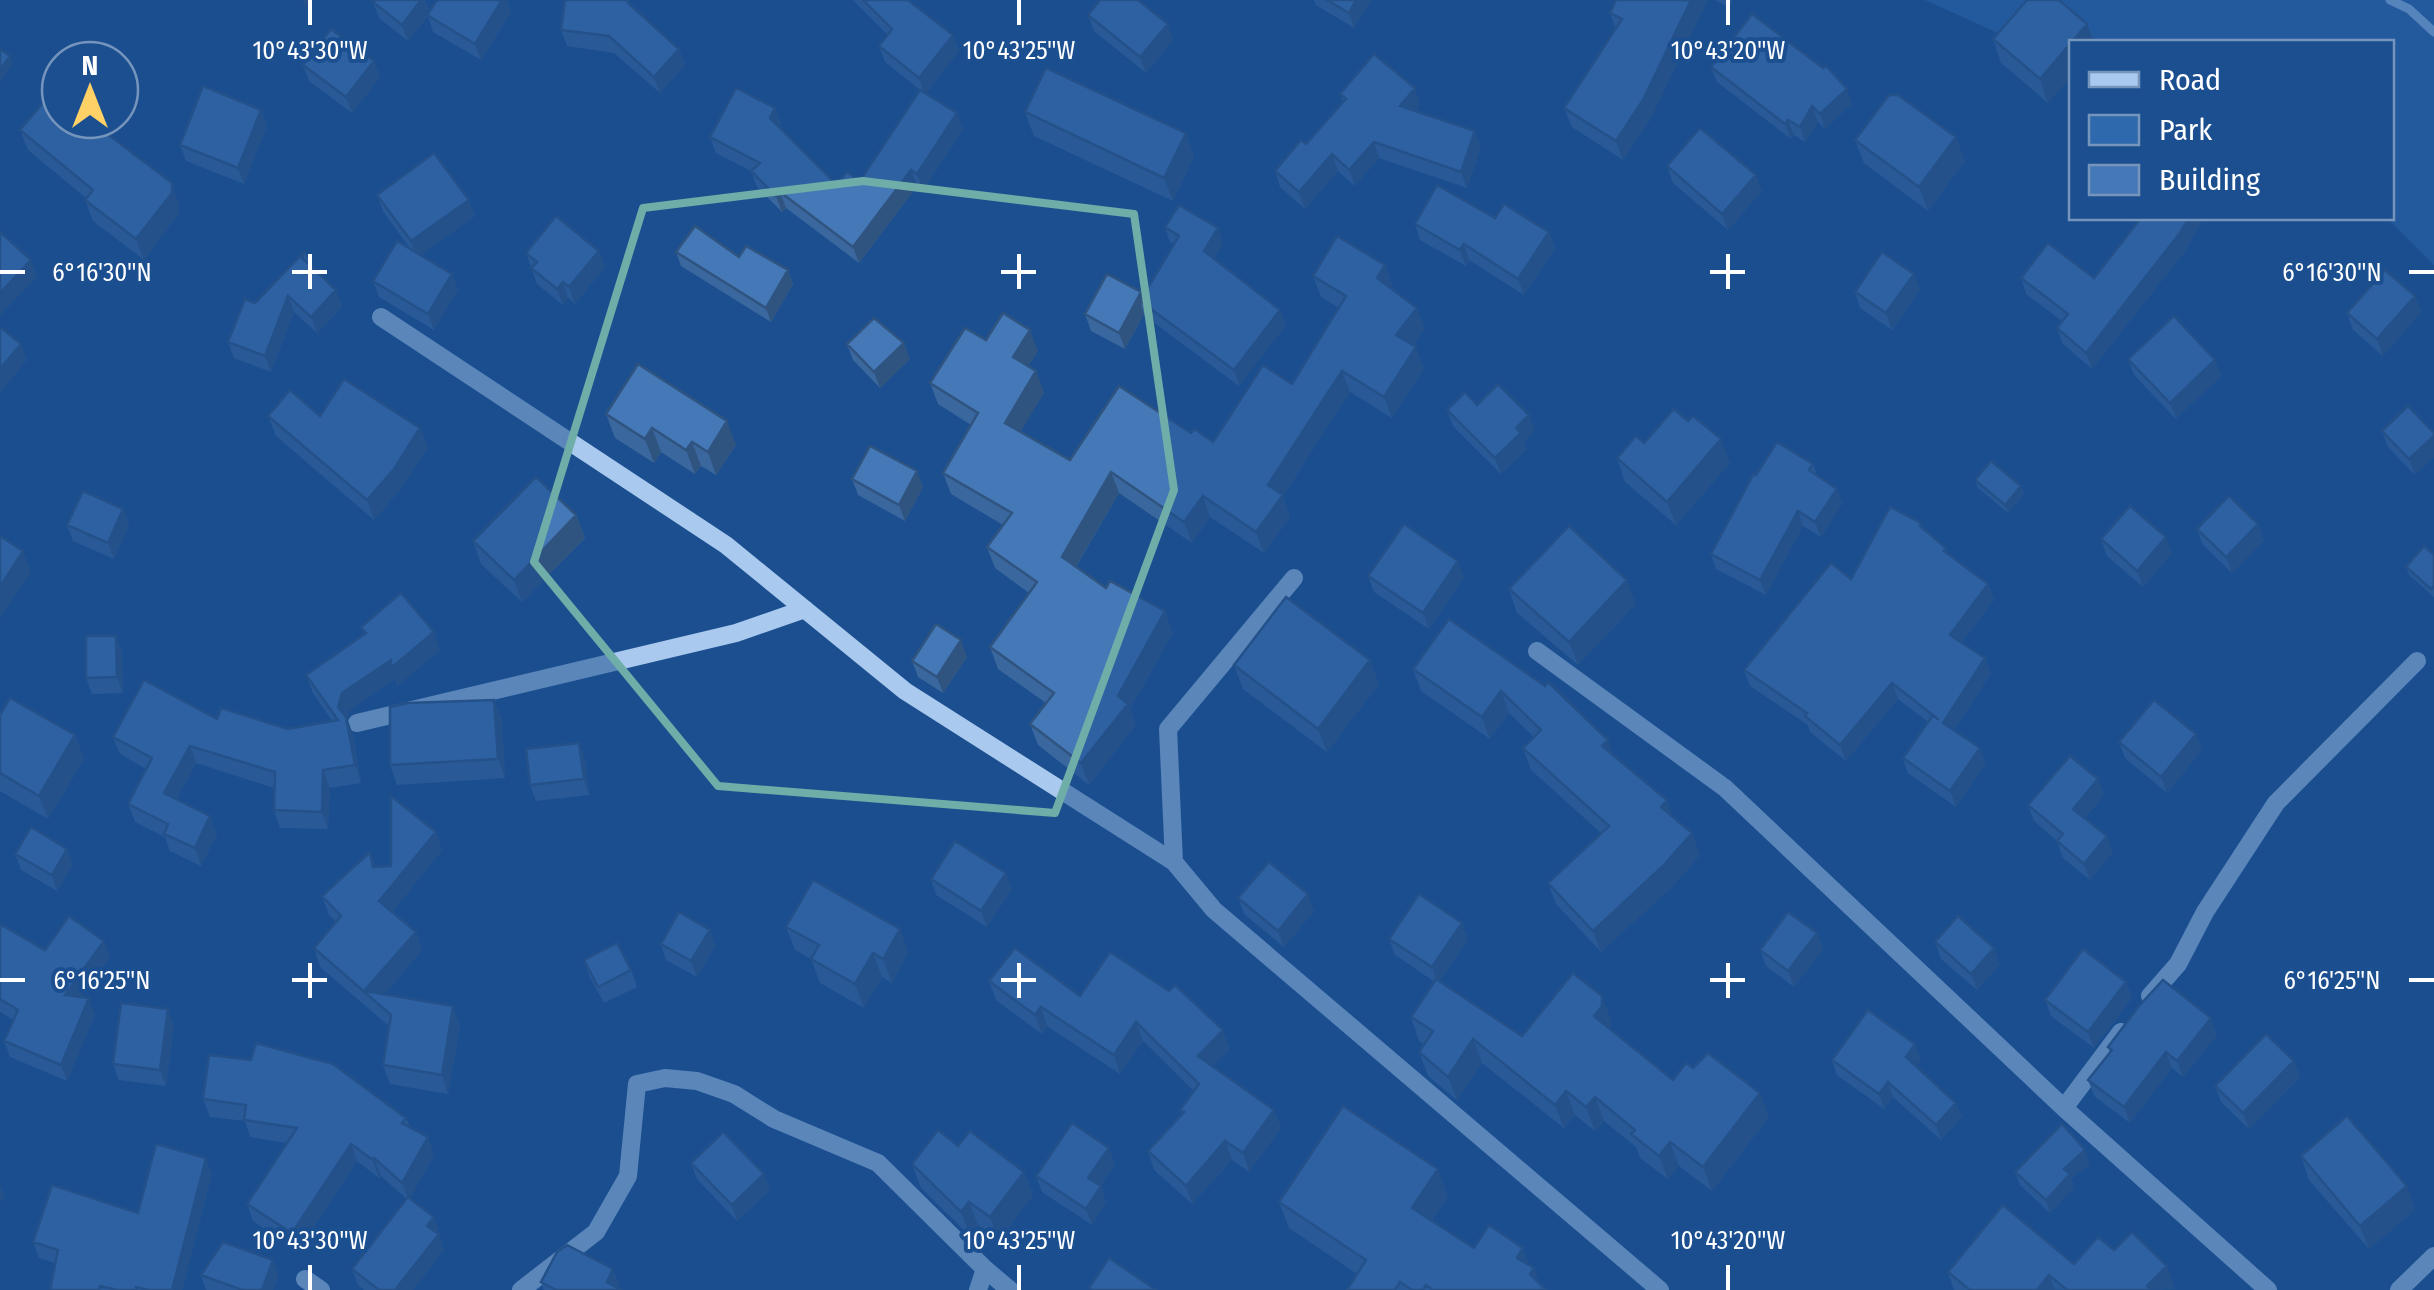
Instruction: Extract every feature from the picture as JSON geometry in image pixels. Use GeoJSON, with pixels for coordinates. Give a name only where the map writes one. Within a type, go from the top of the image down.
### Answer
{"type":"FeatureCollection","features":[{"type":"Feature","properties":{"kind":"street"},"geometry":{"type":"LineString","coordinates":[[381,317],[726,545],[905,691],[1174,862],[1214,910],[1660,1290]]}},
{"type":"Feature","properties":{"kind":"street"},"geometry":{"type":"LineString","coordinates":[[1174,862],[1168,729],[1294,578]]}},
{"type":"Feature","properties":{"kind":"street"},"geometry":{"type":"LineString","coordinates":[[356,723],[736,633],[805,608]]}},
{"type":"Feature","properties":{"kind":"street"},"geometry":{"type":"LineString","coordinates":[[1537,652],[1725,788],[2064,1108],[2268,1290]]}},
{"type":"Feature","properties":{"kind":"street"},"geometry":{"type":"LineString","coordinates":[[2064,1108],[2134,1014],[2178,964],[2204,912],[2276,803],[2418,661]]}},
{"type":"Feature","properties":{"kind":"street"},"geometry":{"type":"LineString","coordinates":[[522,1290],[596,1232],[628,1176],[637,1084],[665,1078],[696,1081],[734,1094],[774,1119],[878,1162],[1010,1290]]}},
{"type":"Feature","properties":{"kind":"street"},"geometry":{"type":"LineString","coordinates":[[2400,1290],[2434,1256]]}},
{"type":"Feature","properties":{"kind":"street"},"geometry":{"type":"LineString","coordinates":[[978,1290],[985,1269]]}},
{"type":"Feature","properties":{"kind":"street"},"geometry":{"type":"LineString","coordinates":[[305,1279],[321,1290]]}},
{"type":"Feature","properties":{"kind":"highlighted area"},"geometry":{"type":"Polygon","coordinates":[[[863,181],[1134,214],[1174,490],[1055,813],[718,786],[534,562],[643,208],[863,181]]]}},
{"type":"Feature","properties":{"kind":"green space"},"geometry":{"type":"Polygon","coordinates":[[[1925,0],[2434,0],[2434,265],[2389,220],[2394,220],[2394,40],[2069,40],[2069,65],[1925,0]]]}},
{"type":"Feature","properties":{"kind":"building"},"geometry":{"type":"Polygon","coordinates":[[[375,0],[421,0],[402,25],[375,0]]]}},
{"type":"Feature","properties":{"kind":"building"},"geometry":{"type":"Polygon","coordinates":[[[437,0],[502,0],[475,44],[427,15],[437,0]]]}},
{"type":"Feature","properties":{"kind":"building"},"geometry":{"type":"Polygon","coordinates":[[[565,0],[628,0],[679,49],[654,77],[609,36],[561,30],[565,0]]]}},
{"type":"Feature","properties":{"kind":"building"},"geometry":{"type":"Polygon","coordinates":[[[863,0],[908,0],[953,35],[919,78],[879,46],[892,29],[863,0]]]}},
{"type":"Feature","properties":{"kind":"building"},"geometry":{"type":"Polygon","coordinates":[[[1100,0],[1138,0],[1168,24],[1140,57],[1088,15],[1100,0]]]}},
{"type":"Feature","properties":{"kind":"building"},"geometry":{"type":"Polygon","coordinates":[[[1327,0],[1356,0],[1349,13],[1327,0]]]}},
{"type":"Feature","properties":{"kind":"building"},"geometry":{"type":"Polygon","coordinates":[[[1616,0],[1691,0],[1643,100],[1616,141],[1564,108],[1622,19],[1610,13],[1616,0]]]}},
{"type":"Feature","properties":{"kind":"building"},"geometry":{"type":"Polygon","coordinates":[[[2027,0],[2059,0],[2087,24],[2069,40],[2069,45],[2040,79],[1993,39],[2027,0]]]}},
{"type":"Feature","properties":{"kind":"building"},"geometry":{"type":"Polygon","coordinates":[[[1752,14],[1823,68],[1826,66],[1847,89],[1820,114],[1812,106],[1800,127],[1788,120],[1785,124],[1711,67],[1752,14]]]}},
{"type":"Feature","properties":{"kind":"building"},"geometry":{"type":"Polygon","coordinates":[[[331,29],[374,61],[346,97],[303,65],[331,29]]]}},
{"type":"Feature","properties":{"kind":"building"},"geometry":{"type":"Polygon","coordinates":[[[0,49],[10,56],[0,70],[0,49]]]}},
{"type":"Feature","properties":{"kind":"building"},"geometry":{"type":"Polygon","coordinates":[[[1374,54],[1415,88],[1400,106],[1475,131],[1461,172],[1374,142],[1349,170],[1332,154],[1299,192],[1275,171],[1301,140],[1306,144],[1346,99],[1340,94],[1374,54]]]}},
{"type":"Feature","properties":{"kind":"building"},"geometry":{"type":"Polygon","coordinates":[[[1046,68],[1186,133],[1164,178],[1025,112],[1046,68]]]}},
{"type":"Feature","properties":{"kind":"building"},"geometry":{"type":"Polygon","coordinates":[[[203,86],[261,110],[238,168],[180,145],[203,86]]]}},
{"type":"Feature","properties":{"kind":"building"},"geometry":{"type":"Polygon","coordinates":[[[736,88],[775,108],[770,118],[837,185],[847,172],[860,181],[920,90],[957,113],[917,174],[911,170],[853,247],[780,192],[776,196],[751,171],[760,163],[710,137],[736,88]]]}},
{"type":"Feature","properties":{"kind":"building"},"geometry":{"type":"Polygon","coordinates":[[[1889,95],[1898,95],[1956,137],[1919,187],[1855,140],[1889,95]]]}},
{"type":"Feature","properties":{"kind":"building"},"geometry":{"type":"Polygon","coordinates":[[[40,106],[40,140],[115,140],[172,183],[172,193],[136,239],[85,200],[93,190],[20,130],[40,106]]]}},
{"type":"Feature","properties":{"kind":"building"},"geometry":{"type":"Polygon","coordinates":[[[1700,128],[1756,175],[1722,214],[1667,166],[1700,128]]]}},
{"type":"Feature","properties":{"kind":"building"},"geometry":{"type":"Polygon","coordinates":[[[434,153],[469,200],[411,241],[377,195],[434,153]]]}},
{"type":"Feature","properties":{"kind":"building"},"geometry":{"type":"Polygon","coordinates":[[[1437,185],[1495,218],[1504,204],[1549,232],[1518,279],[1464,244],[1460,250],[1415,224],[1437,185]]]}},
{"type":"Feature","properties":{"kind":"building"},"geometry":{"type":"Polygon","coordinates":[[[1179,205],[1218,228],[1204,251],[1280,310],[1234,370],[1140,301],[1179,236],[1165,227],[1179,205]]]}},
{"type":"Feature","properties":{"kind":"building"},"geometry":{"type":"Polygon","coordinates":[[[556,216],[599,251],[569,287],[563,282],[557,289],[531,268],[537,262],[526,253],[556,216]]]}},
{"type":"Feature","properties":{"kind":"building"},"geometry":{"type":"Polygon","coordinates":[[[2139,220],[2188,220],[2086,353],[2057,328],[2068,314],[2021,278],[2048,243],[2094,278],[2139,220]]]}},
{"type":"Feature","properties":{"kind":"building"},"geometry":{"type":"Polygon","coordinates":[[[695,226],[739,257],[746,246],[788,270],[766,308],[676,252],[695,226]]]}},
{"type":"Feature","properties":{"kind":"building"},"geometry":{"type":"Polygon","coordinates":[[[0,232],[31,260],[0,293],[0,232]]]}},
{"type":"Feature","properties":{"kind":"building"},"geometry":{"type":"Polygon","coordinates":[[[1337,236],[1385,265],[1377,278],[1417,308],[1396,335],[1416,347],[1384,397],[1342,371],[1268,485],[1283,495],[1256,532],[1203,496],[1184,522],[1111,472],[1062,557],[1106,588],[1110,581],[1165,611],[1118,696],[1128,704],[1081,763],[1030,724],[1054,693],[990,647],[1037,582],[987,547],[1012,513],[943,473],[978,413],[930,383],[965,328],[986,340],[1003,313],[1030,330],[1013,357],[1036,371],[1005,423],[1070,460],[1119,386],[1191,433],[1195,429],[1213,442],[1263,365],[1292,384],[1346,296],[1313,276],[1337,236]]]}},
{"type":"Feature","properties":{"kind":"building"},"geometry":{"type":"Polygon","coordinates":[[[397,241],[452,274],[428,314],[373,281],[397,241]]]}},
{"type":"Feature","properties":{"kind":"building"},"geometry":{"type":"Polygon","coordinates":[[[305,251],[302,258],[336,290],[311,317],[288,296],[265,356],[228,342],[245,299],[255,303],[305,251]]]}},
{"type":"Feature","properties":{"kind":"building"},"geometry":{"type":"Polygon","coordinates":[[[1882,252],[1914,274],[1886,313],[1855,292],[1882,252]]]}},
{"type":"Feature","properties":{"kind":"building"},"geometry":{"type":"Polygon","coordinates":[[[2385,270],[2415,296],[2377,339],[2347,313],[2385,270]]]}},
{"type":"Feature","properties":{"kind":"building"},"geometry":{"type":"Polygon","coordinates":[[[1107,274],[1141,292],[1119,333],[1085,314],[1107,274]]]}},
{"type":"Feature","properties":{"kind":"building"},"geometry":{"type":"Polygon","coordinates":[[[2174,316],[2215,360],[2170,403],[2128,359],[2174,316]]]}},
{"type":"Feature","properties":{"kind":"building"},"geometry":{"type":"Polygon","coordinates":[[[874,318],[904,343],[874,372],[847,344],[874,318]]]}},
{"type":"Feature","properties":{"kind":"building"},"geometry":{"type":"Polygon","coordinates":[[[0,327],[21,344],[0,369],[0,327]]]}},
{"type":"Feature","properties":{"kind":"building"},"geometry":{"type":"Polygon","coordinates":[[[638,364],[727,421],[708,452],[692,442],[686,450],[652,428],[645,439],[606,414],[638,364]]]}},
{"type":"Feature","properties":{"kind":"building"},"geometry":{"type":"Polygon","coordinates":[[[344,379],[420,428],[394,469],[367,500],[268,416],[290,390],[320,416],[344,379]]]}},
{"type":"Feature","properties":{"kind":"building"},"geometry":{"type":"Polygon","coordinates":[[[1498,384],[1529,415],[1516,428],[1521,433],[1495,458],[1447,410],[1465,392],[1477,405],[1498,384]]]}},
{"type":"Feature","properties":{"kind":"building"},"geometry":{"type":"Polygon","coordinates":[[[2408,406],[2434,433],[2409,459],[2382,431],[2408,406]]]}},
{"type":"Feature","properties":{"kind":"building"},"geometry":{"type":"Polygon","coordinates":[[[1674,409],[1688,421],[1693,416],[1721,439],[1667,502],[1617,458],[1636,436],[1644,443],[1674,409]]]}},
{"type":"Feature","properties":{"kind":"building"},"geometry":{"type":"Polygon","coordinates":[[[1777,442],[1813,464],[1809,470],[1837,489],[1815,522],[1798,511],[1760,580],[1711,554],[1754,473],[1777,442]]]}},
{"type":"Feature","properties":{"kind":"building"},"geometry":{"type":"Polygon","coordinates":[[[870,446],[917,471],[899,505],[852,479],[870,446]]]}},
{"type":"Feature","properties":{"kind":"building"},"geometry":{"type":"Polygon","coordinates":[[[1991,461],[2021,486],[2005,505],[1975,480],[1991,461]]]}},
{"type":"Feature","properties":{"kind":"building"},"geometry":{"type":"Polygon","coordinates":[[[536,477],[576,515],[514,580],[473,541],[536,477]]]}},
{"type":"Feature","properties":{"kind":"building"},"geometry":{"type":"Polygon","coordinates":[[[83,491],[123,509],[108,543],[67,525],[83,491]]]}},
{"type":"Feature","properties":{"kind":"building"},"geometry":{"type":"Polygon","coordinates":[[[2229,496],[2258,524],[2226,557],[2197,529],[2229,496]]]}},
{"type":"Feature","properties":{"kind":"building"},"geometry":{"type":"Polygon","coordinates":[[[2130,506],[2166,537],[2137,571],[2101,539],[2130,506]]]}},
{"type":"Feature","properties":{"kind":"building"},"geometry":{"type":"Polygon","coordinates":[[[1890,507],[1921,523],[1946,548],[1944,551],[1988,584],[1950,635],[1985,658],[1943,723],[1980,748],[1950,791],[1903,758],[1933,715],[1892,683],[1840,745],[1805,716],[1807,713],[1744,670],[1831,563],[1851,579],[1890,507]]]}},
{"type":"Feature","properties":{"kind":"building"},"geometry":{"type":"Polygon","coordinates":[[[1404,524],[1458,561],[1423,613],[1368,576],[1404,524]]]}},
{"type":"Feature","properties":{"kind":"building"},"geometry":{"type":"Polygon","coordinates":[[[1569,526],[1627,580],[1569,642],[1509,589],[1569,526]]]}},
{"type":"Feature","properties":{"kind":"building"},"geometry":{"type":"Polygon","coordinates":[[[0,536],[23,551],[0,587],[0,536]]]}},
{"type":"Feature","properties":{"kind":"building"},"geometry":{"type":"Polygon","coordinates":[[[2424,546],[2434,555],[2431,589],[2406,567],[2424,546]]]}},
{"type":"Feature","properties":{"kind":"building"},"geometry":{"type":"Polygon","coordinates":[[[401,593],[434,632],[391,668],[391,660],[342,693],[338,707],[346,717],[355,765],[323,770],[322,812],[274,810],[275,772],[190,746],[164,793],[210,816],[195,848],[164,834],[168,824],[128,804],[152,758],[113,737],[144,680],[217,719],[221,708],[288,729],[338,720],[306,675],[366,633],[361,627],[401,593]]]}},
{"type":"Feature","properties":{"kind":"building"},"geometry":{"type":"Polygon","coordinates":[[[1286,597],[1370,660],[1318,729],[1234,665],[1286,597]]]}},
{"type":"Feature","properties":{"kind":"building"},"geometry":{"type":"Polygon","coordinates":[[[1449,619],[1545,686],[1548,682],[1608,740],[1602,746],[1667,800],[1661,807],[1692,833],[1664,865],[1593,931],[1548,883],[1609,826],[1523,748],[1541,730],[1501,691],[1482,717],[1413,669],[1449,619]]]}},
{"type":"Feature","properties":{"kind":"building"},"geometry":{"type":"Polygon","coordinates":[[[936,624],[961,640],[937,677],[912,661],[936,624]]]}},
{"type":"Feature","properties":{"kind":"building"},"geometry":{"type":"Polygon","coordinates":[[[86,636],[116,636],[117,677],[86,678],[86,636]]]}},
{"type":"Feature","properties":{"kind":"building"},"geometry":{"type":"Polygon","coordinates":[[[10,698],[75,735],[39,796],[0,773],[0,715],[10,698]]]}},
{"type":"Feature","properties":{"kind":"building"},"geometry":{"type":"Polygon","coordinates":[[[494,700],[498,759],[390,765],[390,707],[494,700]]]}},
{"type":"Feature","properties":{"kind":"building"},"geometry":{"type":"Polygon","coordinates":[[[2154,700],[2196,734],[2161,777],[2119,742],[2154,700]]]}},
{"type":"Feature","properties":{"kind":"building"},"geometry":{"type":"Polygon","coordinates":[[[579,743],[584,779],[530,785],[526,749],[579,743]]]}},
{"type":"Feature","properties":{"kind":"building"},"geometry":{"type":"Polygon","coordinates":[[[2070,756],[2098,779],[2073,809],[2107,836],[2084,864],[2057,841],[2063,834],[2028,805],[2070,756]]]}},
{"type":"Feature","properties":{"kind":"building"},"geometry":{"type":"Polygon","coordinates":[[[391,796],[436,832],[379,901],[416,932],[364,991],[453,1006],[442,1075],[383,1065],[391,1015],[314,948],[341,916],[322,896],[370,852],[373,867],[391,866],[391,796]]]}},
{"type":"Feature","properties":{"kind":"building"},"geometry":{"type":"Polygon","coordinates":[[[31,827],[67,849],[52,875],[15,854],[31,827]]]}},
{"type":"Feature","properties":{"kind":"building"},"geometry":{"type":"Polygon","coordinates":[[[955,841],[1006,873],[981,911],[931,879],[955,841]]]}},
{"type":"Feature","properties":{"kind":"building"},"geometry":{"type":"Polygon","coordinates":[[[1269,862],[1308,894],[1278,931],[1238,898],[1269,862]]]}},
{"type":"Feature","properties":{"kind":"building"},"geometry":{"type":"Polygon","coordinates":[[[813,880],[900,929],[883,959],[873,953],[855,984],[811,959],[819,945],[786,927],[813,880]]]}},
{"type":"Feature","properties":{"kind":"building"},"geometry":{"type":"Polygon","coordinates":[[[1419,894],[1462,923],[1432,967],[1389,939],[1419,894]]]}},
{"type":"Feature","properties":{"kind":"building"},"geometry":{"type":"Polygon","coordinates":[[[679,912],[710,930],[691,961],[661,944],[679,912]]]}},
{"type":"Feature","properties":{"kind":"building"},"geometry":{"type":"Polygon","coordinates":[[[1788,912],[1817,933],[1788,971],[1760,950],[1788,912]]]}},
{"type":"Feature","properties":{"kind":"building"},"geometry":{"type":"Polygon","coordinates":[[[69,916],[104,941],[65,995],[89,998],[61,1065],[4,1041],[18,1010],[0,999],[0,924],[45,950],[69,916]]]}},
{"type":"Feature","properties":{"kind":"building"},"geometry":{"type":"Polygon","coordinates":[[[1958,916],[1994,948],[1971,974],[1935,942],[1958,916]]]}},
{"type":"Feature","properties":{"kind":"building"},"geometry":{"type":"Polygon","coordinates":[[[617,943],[631,970],[598,987],[584,960],[617,943]]]}},
{"type":"Feature","properties":{"kind":"building"},"geometry":{"type":"Polygon","coordinates":[[[1015,948],[1080,996],[1110,952],[1169,991],[1175,985],[1223,1030],[1198,1056],[1274,1110],[1243,1153],[1225,1141],[1186,1186],[1148,1151],[1184,1112],[1180,1110],[1199,1084],[1136,1022],[1114,1055],[1041,1007],[1035,1015],[989,981],[1015,948]]]}},
{"type":"Feature","properties":{"kind":"building"},"geometry":{"type":"Polygon","coordinates":[[[2083,949],[2126,982],[2088,1032],[2045,1000],[2083,949]]]}},
{"type":"Feature","properties":{"kind":"building"},"geometry":{"type":"Polygon","coordinates":[[[1573,973],[1602,996],[1602,1006],[1594,1016],[1673,1080],[1686,1063],[1693,1068],[1708,1053],[1760,1093],[1703,1167],[1670,1142],[1659,1156],[1595,1097],[1586,1107],[1566,1091],[1555,1105],[1473,1039],[1448,1077],[1419,1052],[1433,1031],[1411,1017],[1436,979],[1522,1036],[1573,973]]]}},
{"type":"Feature","properties":{"kind":"building"},"geometry":{"type":"Polygon","coordinates":[[[2163,980],[2211,1018],[2177,1061],[2166,1052],[2124,1107],[2088,1080],[2112,1050],[2108,1047],[2163,980]]]}},
{"type":"Feature","properties":{"kind":"building"},"geometry":{"type":"Polygon","coordinates":[[[121,1003],[168,1009],[160,1070],[113,1064],[121,1003]]]}},
{"type":"Feature","properties":{"kind":"building"},"geometry":{"type":"Polygon","coordinates":[[[1868,1010],[1915,1044],[1906,1057],[1956,1103],[1936,1125],[1888,1082],[1879,1094],[1832,1060],[1868,1010]]]}},
{"type":"Feature","properties":{"kind":"building"},"geometry":{"type":"Polygon","coordinates":[[[2266,1034],[2294,1061],[2243,1113],[2215,1086],[2266,1034]]]}},
{"type":"Feature","properties":{"kind":"building"},"geometry":{"type":"Polygon","coordinates":[[[256,1043],[333,1064],[406,1118],[402,1123],[428,1137],[402,1183],[351,1144],[292,1233],[247,1204],[297,1128],[244,1120],[246,1105],[203,1099],[209,1055],[251,1060],[256,1043]]]}},
{"type":"Feature","properties":{"kind":"building"},"geometry":{"type":"Polygon","coordinates":[[[1343,1106],[1438,1169],[1412,1208],[1474,1248],[1489,1225],[1523,1248],[1517,1258],[1534,1268],[1530,1274],[1546,1290],[1433,1290],[1426,1285],[1423,1290],[1412,1290],[1400,1282],[1395,1290],[1347,1290],[1366,1260],[1279,1202],[1343,1106]]]}},
{"type":"Feature","properties":{"kind":"building"},"geometry":{"type":"Polygon","coordinates":[[[2347,1116],[2407,1186],[2360,1226],[2301,1156],[2347,1116]]]}},
{"type":"Feature","properties":{"kind":"building"},"geometry":{"type":"Polygon","coordinates":[[[1072,1123],[1109,1148],[1088,1178],[1101,1186],[1086,1209],[1036,1176],[1072,1123]]]}},
{"type":"Feature","properties":{"kind":"building"},"geometry":{"type":"Polygon","coordinates":[[[2062,1124],[2085,1150],[2064,1169],[2070,1174],[2046,1200],[2015,1172],[2062,1124]]]}},
{"type":"Feature","properties":{"kind":"building"},"geometry":{"type":"Polygon","coordinates":[[[938,1130],[958,1146],[970,1131],[1024,1172],[990,1217],[969,1202],[961,1212],[912,1164],[938,1130]]]}},
{"type":"Feature","properties":{"kind":"building"},"geometry":{"type":"Polygon","coordinates":[[[723,1132],[764,1174],[732,1205],[691,1163],[723,1132]]]}},
{"type":"Feature","properties":{"kind":"building"},"geometry":{"type":"Polygon","coordinates":[[[156,1144],[206,1158],[172,1290],[100,1286],[99,1290],[50,1290],[58,1250],[33,1242],[52,1185],[138,1213],[156,1144]]]}},
{"type":"Feature","properties":{"kind":"building"},"geometry":{"type":"Polygon","coordinates":[[[408,1197],[434,1217],[427,1226],[439,1234],[395,1290],[379,1290],[352,1269],[408,1197]]]}},
{"type":"Feature","properties":{"kind":"building"},"geometry":{"type":"Polygon","coordinates":[[[2003,1205],[2074,1264],[2098,1237],[2114,1250],[2132,1232],[2167,1266],[2147,1286],[2152,1290],[2067,1290],[2049,1275],[2037,1290],[1970,1290],[1948,1272],[2003,1205]]]}},
{"type":"Feature","properties":{"kind":"building"},"geometry":{"type":"Polygon","coordinates":[[[223,1242],[273,1260],[262,1290],[242,1290],[201,1275],[223,1242]]]}},
{"type":"Feature","properties":{"kind":"building"},"geometry":{"type":"Polygon","coordinates":[[[567,1245],[613,1269],[607,1282],[621,1290],[556,1290],[541,1282],[557,1252],[567,1245]]]}},
{"type":"Feature","properties":{"kind":"building"},"geometry":{"type":"Polygon","coordinates":[[[1109,1258],[1156,1290],[1089,1288],[1109,1258]]]}},
{"type":"Feature","properties":{"kind":"waterway"},"geometry":{"type":"LineString","coordinates":[[2390,0],[2409,9],[2434,32]]}}]}
